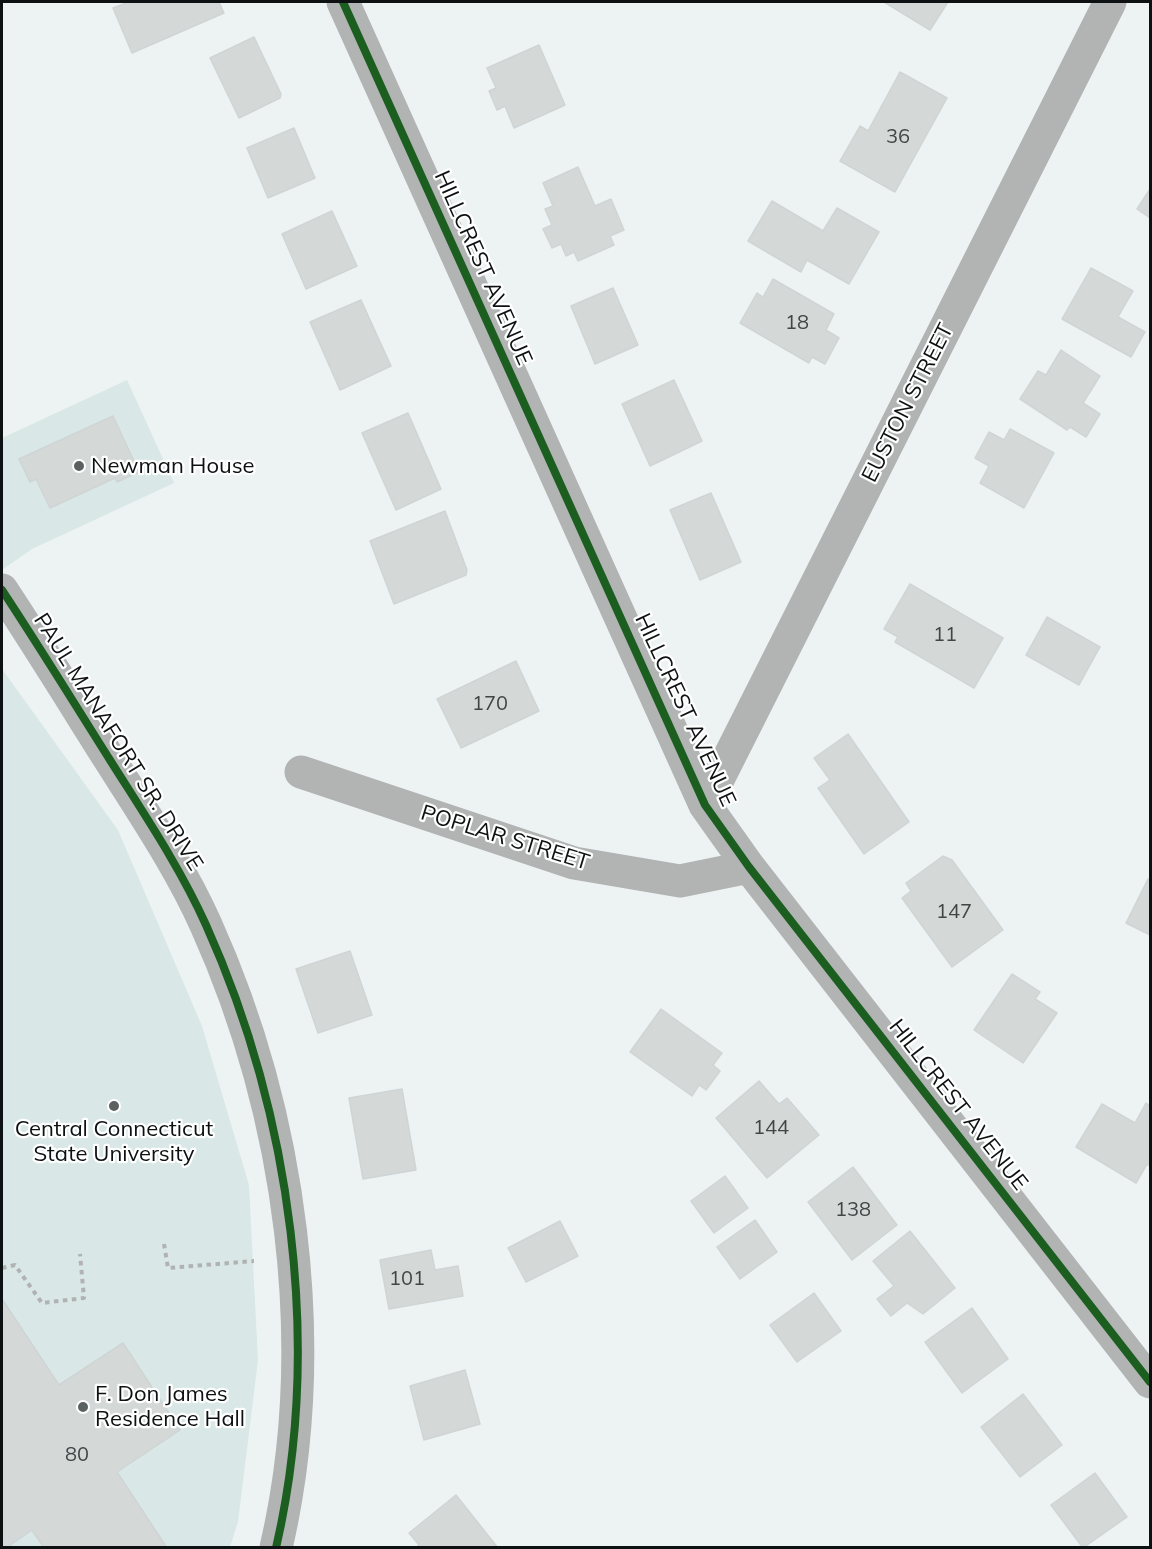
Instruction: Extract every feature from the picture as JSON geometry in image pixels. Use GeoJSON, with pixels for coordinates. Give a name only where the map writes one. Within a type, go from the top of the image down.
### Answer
{"type":"FeatureCollection","features":[{"type":"Feature","properties":{"kind":"street","name":"HILLCREST AVENUE"},"geometry":{"type":"LineString","coordinates":[[344,2],[705,805],[749,867],[1148,1372]]}},
{"type":"Feature","properties":{"kind":"street","name":"EUSTON STREET"},"geometry":{"type":"LineString","coordinates":[[705,805],[1110,2]]}},
{"type":"Feature","properties":{"kind":"street","name":"PAUL MANAFORT SR. DRIVE"},"geometry":{"type":"LineString","coordinates":[[2,590],[170,854],[206,925],[256,1061],[273,1131],[287,1215],[297,1334],[295,1445],[276,1548]]}},
{"type":"Feature","properties":{"kind":"street","name":"POPLAR STREET"},"geometry":{"type":"LineString","coordinates":[[301,772],[574,863],[680,880],[749,867]]}},
{"type":"Feature","properties":{"kind":"path"},"geometry":{"type":"LineString","coordinates":[[164,1244],[168,1268],[254,1261]]}},
{"type":"Feature","properties":{"kind":"path"},"geometry":{"type":"LineString","coordinates":[[2,1268],[15,1265],[42,1303],[84,1298],[80,1254]]}},
{"type":"Feature","properties":{"kind":"shaded area"},"geometry":{"type":"Polygon","coordinates":[[[127,380],[174,483],[32,549],[2,570],[2,438],[127,380]]]}},
{"type":"Feature","properties":{"kind":"shaded area","name":"Central Connecticut State University"},"geometry":{"type":"Polygon","coordinates":[[[2,669],[118,830],[202,1026],[249,1185],[258,1360],[238,1522],[230,1547],[2,1547],[2,669]]]}},
{"type":"Feature","properties":{"kind":"building"},"geometry":{"type":"Polygon","coordinates":[[[129,2],[219,2],[224,13],[132,53],[113,8],[129,2]]]}},
{"type":"Feature","properties":{"kind":"building"},"geometry":{"type":"Polygon","coordinates":[[[884,2],[948,2],[930,30],[884,2]]]}},
{"type":"Feature","properties":{"kind":"building"},"geometry":{"type":"Polygon","coordinates":[[[254,37],[281,94],[280,98],[239,118],[210,58],[254,37]]]}},
{"type":"Feature","properties":{"kind":"building"},"geometry":{"type":"Polygon","coordinates":[[[539,45],[565,105],[514,128],[505,106],[497,110],[489,91],[496,88],[487,68],[539,45]]]}},
{"type":"Feature","properties":{"kind":"building"},"geometry":{"type":"Polygon","coordinates":[[[900,72],[947,98],[895,192],[840,161],[860,126],[868,131],[900,72]]]}},
{"type":"Feature","properties":{"kind":"building"},"geometry":{"type":"Polygon","coordinates":[[[294,128],[315,178],[268,198],[247,148],[294,128]]]}},
{"type":"Feature","properties":{"kind":"building"},"geometry":{"type":"Polygon","coordinates":[[[578,167],[595,206],[611,199],[624,230],[610,236],[614,245],[578,261],[574,252],[566,256],[561,244],[552,248],[543,229],[552,225],[545,209],[553,206],[543,183],[578,167]]]}},
{"type":"Feature","properties":{"kind":"building"},"geometry":{"type":"Polygon","coordinates":[[[1150,189],[1150,218],[1137,209],[1150,189]]]}},
{"type":"Feature","properties":{"kind":"building"},"geometry":{"type":"Polygon","coordinates":[[[772,201],[823,231],[837,208],[879,232],[849,284],[807,260],[801,272],[748,241],[772,201]]]}},
{"type":"Feature","properties":{"kind":"building"},"geometry":{"type":"Polygon","coordinates":[[[332,211],[357,266],[306,289],[282,234],[332,211]]]}},
{"type":"Feature","properties":{"kind":"building"},"geometry":{"type":"Polygon","coordinates":[[[1091,268],[1133,291],[1118,317],[1145,332],[1131,357],[1062,319],[1091,268]]]}},
{"type":"Feature","properties":{"kind":"building"},"geometry":{"type":"Polygon","coordinates":[[[773,279],[834,314],[826,330],[839,338],[825,364],[812,357],[809,363],[740,323],[757,293],[763,297],[773,279]]]}},
{"type":"Feature","properties":{"kind":"building"},"geometry":{"type":"Polygon","coordinates":[[[613,288],[638,345],[595,364],[571,306],[613,288]]]}},
{"type":"Feature","properties":{"kind":"building"},"geometry":{"type":"Polygon","coordinates":[[[361,300],[391,366],[340,390],[310,322],[361,300]]]}},
{"type":"Feature","properties":{"kind":"building"},"geometry":{"type":"Polygon","coordinates":[[[1061,350],[1100,376],[1083,403],[1100,414],[1086,437],[1070,427],[1067,430],[1020,399],[1038,371],[1046,375],[1061,350]]]}},
{"type":"Feature","properties":{"kind":"building"},"geometry":{"type":"Polygon","coordinates":[[[674,380],[702,441],[650,466],[622,404],[674,380]]]}},
{"type":"Feature","properties":{"kind":"building"},"geometry":{"type":"Polygon","coordinates":[[[408,413],[441,489],[396,510],[362,433],[408,413]]]}},
{"type":"Feature","properties":{"kind":"building","name":"Newman House"},"geometry":{"type":"Polygon","coordinates":[[[113,416],[139,472],[117,482],[115,478],[50,508],[36,479],[30,482],[19,459],[113,416]]]}},
{"type":"Feature","properties":{"kind":"building"},"geometry":{"type":"Polygon","coordinates":[[[1010,429],[1054,453],[1024,508],[980,483],[989,466],[975,458],[989,432],[1004,440],[1010,429]]]}},
{"type":"Feature","properties":{"kind":"building"},"geometry":{"type":"Polygon","coordinates":[[[711,493],[741,562],[700,580],[670,510],[711,493]]]}},
{"type":"Feature","properties":{"kind":"building"},"geometry":{"type":"Polygon","coordinates":[[[445,511],[467,570],[466,575],[394,604],[370,541],[445,511]]]}},
{"type":"Feature","properties":{"kind":"building"},"geometry":{"type":"Polygon","coordinates":[[[910,584],[1003,638],[974,688],[895,642],[898,637],[884,629],[910,584]]]}},
{"type":"Feature","properties":{"kind":"building"},"geometry":{"type":"Polygon","coordinates":[[[1047,617],[1100,647],[1079,685],[1026,655],[1047,617]]]}},
{"type":"Feature","properties":{"kind":"building"},"geometry":{"type":"Polygon","coordinates":[[[516,661],[539,711],[461,748],[437,699],[516,661]]]}},
{"type":"Feature","properties":{"kind":"building"},"geometry":{"type":"Polygon","coordinates":[[[848,734],[909,822],[864,854],[818,788],[830,780],[814,758],[848,734]]]}},
{"type":"Feature","properties":{"kind":"building"},"geometry":{"type":"Polygon","coordinates":[[[943,856],[952,860],[1003,930],[952,967],[902,898],[911,891],[906,883],[943,856]]]}},
{"type":"Feature","properties":{"kind":"building"},"geometry":{"type":"Polygon","coordinates":[[[1148,879],[1150,880],[1150,935],[1126,923],[1148,879]]]}},
{"type":"Feature","properties":{"kind":"building"},"geometry":{"type":"Polygon","coordinates":[[[350,951],[372,1015],[318,1033],[296,969],[350,951]]]}},
{"type":"Feature","properties":{"kind":"building"},"geometry":{"type":"Polygon","coordinates":[[[1012,974],[1040,992],[1035,999],[1057,1013],[1023,1063],[974,1030],[1012,974]]]}},
{"type":"Feature","properties":{"kind":"building"},"geometry":{"type":"Polygon","coordinates":[[[661,1009],[722,1053],[713,1065],[720,1071],[706,1090],[699,1085],[692,1096],[630,1052],[661,1009]]]}},
{"type":"Feature","properties":{"kind":"building"},"geometry":{"type":"Polygon","coordinates":[[[759,1081],[779,1104],[787,1098],[819,1135],[767,1178],[716,1118],[759,1081]]]}},
{"type":"Feature","properties":{"kind":"building"},"geometry":{"type":"Polygon","coordinates":[[[402,1089],[416,1170],[363,1179],[349,1098],[402,1089]]]}},
{"type":"Feature","properties":{"kind":"building"},"geometry":{"type":"Polygon","coordinates":[[[1146,1103],[1150,1106],[1150,1166],[1147,1164],[1136,1183],[1076,1147],[1102,1104],[1135,1123],[1146,1103]]]}},
{"type":"Feature","properties":{"kind":"building"},"geometry":{"type":"Polygon","coordinates":[[[853,1167],[897,1225],[852,1260],[808,1202],[853,1167]]]}},
{"type":"Feature","properties":{"kind":"building"},"geometry":{"type":"Polygon","coordinates":[[[725,1176],[748,1208],[714,1233],[691,1201],[725,1176]]]}},
{"type":"Feature","properties":{"kind":"building"},"geometry":{"type":"Polygon","coordinates":[[[755,1220],[777,1252],[740,1279],[717,1247],[755,1220]]]}},
{"type":"Feature","properties":{"kind":"building"},"geometry":{"type":"Polygon","coordinates":[[[560,1221],[578,1256],[526,1282],[508,1248],[560,1221]]]}},
{"type":"Feature","properties":{"kind":"building"},"geometry":{"type":"Polygon","coordinates":[[[910,1231],[955,1288],[923,1314],[907,1303],[891,1316],[877,1299],[894,1286],[873,1261],[910,1231]]]}},
{"type":"Feature","properties":{"kind":"building"},"geometry":{"type":"Polygon","coordinates":[[[431,1250],[435,1270],[458,1266],[463,1296],[389,1309],[380,1260],[431,1250]]]}},
{"type":"Feature","properties":{"kind":"building"},"geometry":{"type":"Polygon","coordinates":[[[814,1293],[841,1331],[797,1362],[770,1325],[814,1293]]]}},
{"type":"Feature","properties":{"kind":"building","name":"F. Don James Residence Hall"},"geometry":{"type":"Polygon","coordinates":[[[2,1299],[59,1385],[123,1343],[180,1430],[117,1472],[167,1548],[44,1548],[32,1530],[6,1548],[2,1548],[2,1299]]]}},
{"type":"Feature","properties":{"kind":"building"},"geometry":{"type":"Polygon","coordinates":[[[972,1308],[1008,1359],[962,1393],[925,1342],[972,1308]]]}},
{"type":"Feature","properties":{"kind":"building"},"geometry":{"type":"Polygon","coordinates":[[[465,1370],[480,1424],[424,1440],[410,1386],[465,1370]]]}},
{"type":"Feature","properties":{"kind":"building"},"geometry":{"type":"Polygon","coordinates":[[[1023,1394],[1062,1445],[1020,1477],[981,1427],[1023,1394]]]}},
{"type":"Feature","properties":{"kind":"building"},"geometry":{"type":"Polygon","coordinates":[[[1095,1473],[1127,1517],[1083,1548],[1051,1505],[1095,1473]]]}},
{"type":"Feature","properties":{"kind":"building"},"geometry":{"type":"Polygon","coordinates":[[[456,1495],[498,1548],[415,1548],[419,1545],[409,1533],[456,1495]]]}},
{"type":"Feature","properties":{"kind":"cycle path"},"geometry":{"type":"LineString","coordinates":[[343,2],[705,805],[749,867],[1150,1382]]}},
{"type":"Feature","properties":{"kind":"cycle path"},"geometry":{"type":"LineString","coordinates":[[2,590],[185,882],[206,925],[235,998],[259,1074],[278,1152],[290,1231],[297,1312],[297,1392],[290,1471],[276,1548]]}},
{"type":"Feature","properties":{"kind":"place","name":"Newman House"},"geometry":{"type":"Point","coordinates":[79,466]}},
{"type":"Feature","properties":{"kind":"place","name":"Central Connecticut State University"},"geometry":{"type":"Point","coordinates":[114,1106]}},
{"type":"Feature","properties":{"kind":"place","name":"F. Don James Residence Hall"},"geometry":{"type":"Point","coordinates":[83,1407]}}]}
